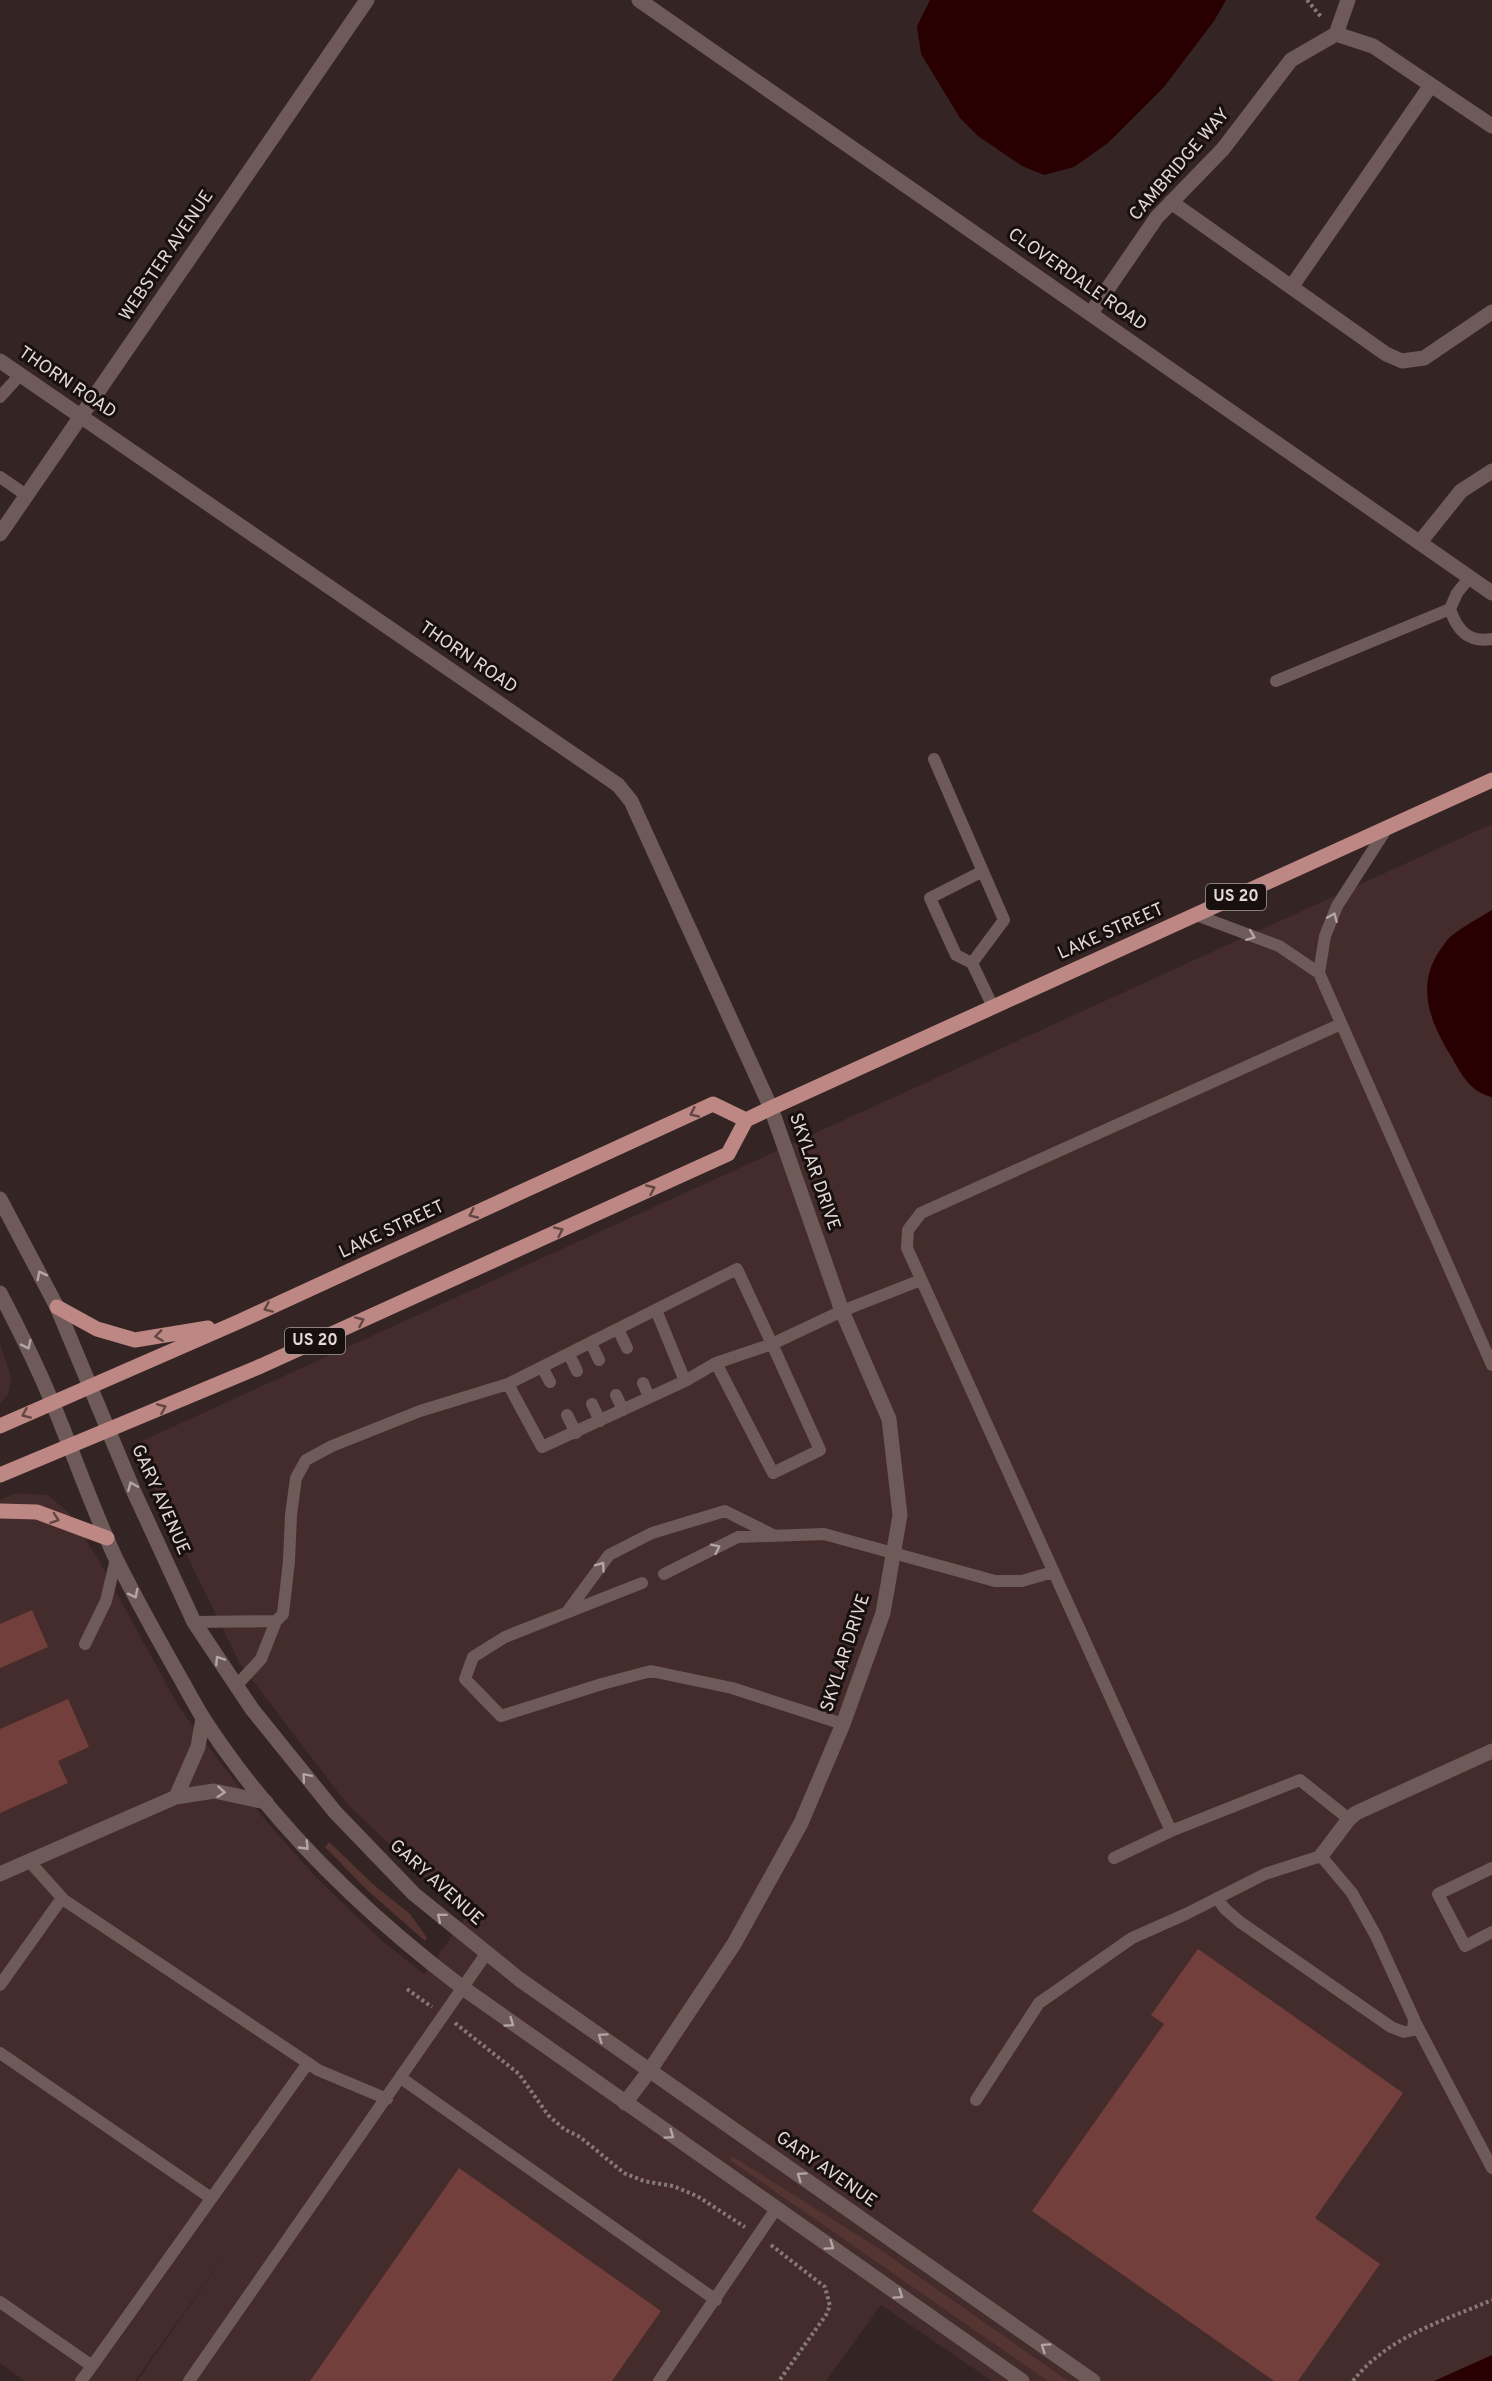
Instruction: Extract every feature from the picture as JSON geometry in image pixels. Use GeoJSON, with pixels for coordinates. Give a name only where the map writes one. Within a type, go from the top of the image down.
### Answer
{"type":"FeatureCollection","features":[{"type":"Feature","properties":{"kind":"main road","name":"LAKE STREET"},"geometry":{"type":"LineString","coordinates":[[52,1402],[237,1322],[713,1104],[746,1120],[1492,780]]}},
{"type":"Feature","properties":{"kind":"main road","name":"US 20"},"geometry":{"type":"LineString","coordinates":[[0,1475],[261,1366],[728,1154],[746,1120]]}},
{"type":"Feature","properties":{"kind":"main road"},"geometry":{"type":"LineString","coordinates":[[57,1307],[97,1329],[135,1340],[237,1322]]}},
{"type":"Feature","properties":{"kind":"main road","name":"US 20"},"geometry":{"type":"LineString","coordinates":[[0,1426],[52,1402]]}},
{"type":"Feature","properties":{"kind":"main road"},"geometry":{"type":"LineString","coordinates":[[0,1511],[37,1512],[107,1538]]}},
{"type":"Feature","properties":{"kind":"street","name":"WEBSTER AVENUE"},"geometry":{"type":"LineString","coordinates":[[0,534],[367,0]]}},
{"type":"Feature","properties":{"kind":"street","name":"CLOVERDALE ROAD"},"geometry":{"type":"LineString","coordinates":[[639,0],[1492,593]]}},
{"type":"Feature","properties":{"kind":"street"},"geometry":{"type":"LineString","coordinates":[[1348,0],[1336,34],[1373,46],[1492,126]]}},
{"type":"Feature","properties":{"kind":"street","name":"CAMBRIDGE WAY"},"geometry":{"type":"LineString","coordinates":[[1091,313],[1157,217],[1223,149],[1291,60],[1336,34]]}},
{"type":"Feature","properties":{"kind":"street"},"geometry":{"type":"LineString","coordinates":[[1292,286],[1431,85]]}},
{"type":"Feature","properties":{"kind":"street"},"geometry":{"type":"LineString","coordinates":[[1171,202],[1386,354],[1402,361],[1424,358],[1492,312]]}},
{"type":"Feature","properties":{"kind":"street","name":"THORN ROAD"},"geometry":{"type":"LineString","coordinates":[[0,361],[618,785],[631,801],[771,1108]]}},
{"type":"Feature","properties":{"kind":"street"},"geometry":{"type":"LineString","coordinates":[[1419,542],[1461,491],[1492,471]]}},
{"type":"Feature","properties":{"kind":"street","name":"SKYLAR DRIVE"},"geometry":{"type":"LineString","coordinates":[[625,2103],[650,2070],[734,1944],[801,1823],[843,1724],[883,1613],[900,1515],[889,1419],[842,1311],[771,1108]]}},
{"type":"Feature","properties":{"kind":"street","name":"GARY AVENUE"},"geometry":{"type":"LineString","coordinates":[[0,1198],[57,1307],[108,1431],[194,1622],[259,1718],[335,1812],[414,1894],[519,1979],[1093,2381]]}},
{"type":"Feature","properties":{"kind":"street"},"geometry":{"type":"LineString","coordinates":[[0,1293],[30,1351],[116,1559],[143,1613],[203,1718],[266,1802],[325,1867],[381,1922],[463,1988],[1022,2381]]}},
{"type":"Feature","properties":{"kind":"street"},"geometry":{"type":"LineString","coordinates":[[176,1797],[198,1747],[203,1718]]}},
{"type":"Feature","properties":{"kind":"street"},"geometry":{"type":"LineString","coordinates":[[1321,1856],[1348,1819],[1365,1808],[1492,1751]]}},
{"type":"Feature","properties":{"kind":"street"},"geometry":{"type":"LineString","coordinates":[[0,1874],[176,1797],[214,1791],[266,1802]]}},
{"type":"Feature","properties":{"kind":"lane"},"geometry":{"type":"LineString","coordinates":[[0,397],[20,375]]}},
{"type":"Feature","properties":{"kind":"lane"},"geometry":{"type":"LineString","coordinates":[[0,477],[26,495]]}},
{"type":"Feature","properties":{"kind":"lane"},"geometry":{"type":"LineString","coordinates":[[1470,577],[1457,593],[1450,609],[1455,623],[1466,634],[1479,641],[1492,639]]}},
{"type":"Feature","properties":{"kind":"lane"},"geometry":{"type":"LineString","coordinates":[[1276,681],[1450,609]]}},
{"type":"Feature","properties":{"kind":"lane"},"geometry":{"type":"LineString","coordinates":[[934,759],[1005,920],[972,963]]}},
{"type":"Feature","properties":{"kind":"lane"},"geometry":{"type":"LineString","coordinates":[[1387,828],[1337,906],[1325,936],[1319,973],[1492,1365]]}},
{"type":"Feature","properties":{"kind":"lane"},"geometry":{"type":"LineString","coordinates":[[983,871],[930,898],[956,954],[972,963],[993,1007]]}},
{"type":"Feature","properties":{"kind":"lane"},"geometry":{"type":"LineString","coordinates":[[1196,915],[1279,946],[1319,973]]}},
{"type":"Feature","properties":{"kind":"lane"},"geometry":{"type":"LineString","coordinates":[[1171,1831],[921,1280],[907,1248],[908,1230],[921,1213],[1341,1024]]}},
{"type":"Feature","properties":{"kind":"lane"},"geometry":{"type":"LineString","coordinates":[[236,1686],[261,1659],[276,1621],[283,1614],[296,1478],[306,1460],[332,1446],[420,1411],[508,1384],[737,1269],[820,1450],[773,1473],[716,1363]]}},
{"type":"Feature","properties":{"kind":"lane"},"geometry":{"type":"LineString","coordinates":[[508,1384],[542,1447],[686,1381],[716,1363],[772,1344],[842,1311],[921,1280]]}},
{"type":"Feature","properties":{"kind":"lane"},"geometry":{"type":"LineString","coordinates":[[656,1310],[686,1381]]}},
{"type":"Feature","properties":{"kind":"lane"},"geometry":{"type":"LineString","coordinates":[[618,1329],[627,1348]]}},
{"type":"Feature","properties":{"kind":"lane"},"geometry":{"type":"LineString","coordinates":[[591,1342],[599,1360]]}},
{"type":"Feature","properties":{"kind":"lane"},"geometry":{"type":"LineString","coordinates":[[569,1354],[577,1371]]}},
{"type":"Feature","properties":{"kind":"lane"},"geometry":{"type":"LineString","coordinates":[[542,1367],[550,1382]]}},
{"type":"Feature","properties":{"kind":"lane"},"geometry":{"type":"LineString","coordinates":[[643,1383],[649,1397]]}},
{"type":"Feature","properties":{"kind":"lane"},"geometry":{"type":"LineString","coordinates":[[616,1395],[623,1410]]}},
{"type":"Feature","properties":{"kind":"lane"},"geometry":{"type":"LineString","coordinates":[[592,1404],[600,1421]]}},
{"type":"Feature","properties":{"kind":"lane"},"geometry":{"type":"LineString","coordinates":[[567,1415],[576,1433]]}},
{"type":"Feature","properties":{"kind":"lane"},"geometry":{"type":"LineString","coordinates":[[566,1613],[609,1555],[652,1533],[725,1510],[774,1536]]}},
{"type":"Feature","properties":{"kind":"lane"},"geometry":{"type":"LineString","coordinates":[[664,1574],[738,1537],[824,1534],[995,1581],[1022,1581],[1053,1572]]}},
{"type":"Feature","properties":{"kind":"lane"},"geometry":{"type":"LineString","coordinates":[[85,1644],[106,1601],[116,1559]]}},
{"type":"Feature","properties":{"kind":"lane"},"geometry":{"type":"LineString","coordinates":[[642,1583],[497,1642],[473,1657],[465,1679],[501,1716],[651,1671],[732,1688],[843,1724]]}},
{"type":"Feature","properties":{"kind":"lane"},"geometry":{"type":"LineString","coordinates":[[194,1622],[276,1621]]}},
{"type":"Feature","properties":{"kind":"lane"},"geometry":{"type":"LineString","coordinates":[[1114,1858],[1171,1831],[1300,1780],[1348,1819]]}},
{"type":"Feature","properties":{"kind":"lane"},"geometry":{"type":"LineString","coordinates":[[976,2100],[1039,2003],[1132,1938],[1265,1874],[1321,1856],[1352,1893],[1362,1910],[1414,2019],[1492,2168]]}},
{"type":"Feature","properties":{"kind":"lane"},"geometry":{"type":"LineString","coordinates":[[29,1861],[62,1898],[318,2070],[387,2099]]}},
{"type":"Feature","properties":{"kind":"lane"},"geometry":{"type":"LineString","coordinates":[[1492,1868],[1438,1894],[1465,1946],[1492,1932]]}},
{"type":"Feature","properties":{"kind":"lane"},"geometry":{"type":"LineString","coordinates":[[0,1985],[62,1898]]}},
{"type":"Feature","properties":{"kind":"lane"},"geometry":{"type":"LineString","coordinates":[[1217,1898],[1225,1909],[1240,1922],[1391,2027],[1404,2032],[1413,2030],[1414,2019]]}},
{"type":"Feature","properties":{"kind":"lane"},"geometry":{"type":"LineString","coordinates":[[189,2381],[486,1954]]}},
{"type":"Feature","properties":{"kind":"lane"},"geometry":{"type":"LineString","coordinates":[[0,2053],[211,2198]]}},
{"type":"Feature","properties":{"kind":"lane"},"geometry":{"type":"LineString","coordinates":[[81,2381],[308,2063]]}},
{"type":"Feature","properties":{"kind":"lane"},"geometry":{"type":"LineString","coordinates":[[401,2078],[716,2300]]}},
{"type":"Feature","properties":{"kind":"lane"},"geometry":{"type":"LineString","coordinates":[[659,2381],[776,2209]]}},
{"type":"Feature","properties":{"kind":"lane"},"geometry":{"type":"LineString","coordinates":[[0,2302],[92,2366]]}},
{"type":"Feature","properties":{"kind":"path"},"geometry":{"type":"LineString","coordinates":[[478,2039],[519,2074],[548,2115],[564,2129],[580,2137],[624,2173],[644,2181],[674,2186],[697,2196],[735,2220]]}},
{"type":"Feature","properties":{"kind":"path"},"geometry":{"type":"LineString","coordinates":[[778,2250],[825,2287],[830,2306],[779,2381]]}},
{"type":"Feature","properties":{"kind":"path"},"geometry":{"type":"LineString","coordinates":[[1353,2381],[1364,2367],[1406,2336],[1492,2300]]}},
{"type":"Feature","properties":{"kind":"shaded area"},"geometry":{"type":"Polygon","coordinates":[[[930,0],[1226,0],[1214,21],[1164,87],[1108,143],[1074,167],[1044,175],[1022,166],[978,136],[960,118],[921,54],[917,26],[930,0]]]}},
{"type":"Feature","properties":{"kind":"shaded area"},"geometry":{"type":"Polygon","coordinates":[[[1492,824],[1492,2381],[992,2381],[881,2305],[826,2381],[137,2381],[230,2248],[135,2381],[25,2381],[0,2363],[0,1500],[16,1493],[48,1495],[69,1513],[98,1559],[179,1707],[220,1762],[267,1822],[315,1876],[382,1941],[424,1974],[466,1917],[347,1804],[240,1664],[133,1445],[1492,824]]]}},
{"type":"Feature","properties":{"kind":"shaded area"},"geometry":{"type":"Polygon","coordinates":[[[1492,910],[1492,1097],[1472,1087],[1459,1069],[1437,1031],[1427,993],[1431,966],[1446,941],[1459,930],[1492,910]]]}},
{"type":"Feature","properties":{"kind":"shaded area"},"geometry":{"type":"Polygon","coordinates":[[[0,1343],[11,1377],[8,1395],[0,1404],[0,1343]]]}},
{"type":"Feature","properties":{"kind":"shaded area"},"geometry":{"type":"Polygon","coordinates":[[[329,1842],[374,1885],[410,1914],[427,1938],[425,1941],[366,1889],[325,1847],[329,1842]]]}},
{"type":"Feature","properties":{"kind":"shaded area"},"geometry":{"type":"Polygon","coordinates":[[[732,2156],[875,2246],[1068,2381],[1048,2381],[730,2160],[732,2156]]]}},
{"type":"Feature","properties":{"kind":"shaded area"},"geometry":{"type":"Polygon","coordinates":[[[1492,2355],[1492,2381],[1434,2381],[1492,2355]]]}},
{"type":"Feature","properties":{"kind":"building"},"geometry":{"type":"Polygon","coordinates":[[[32,1610],[48,1647],[0,1668],[0,1624],[32,1610]]]}},
{"type":"Feature","properties":{"kind":"building"},"geometry":{"type":"Polygon","coordinates":[[[68,1699],[89,1747],[58,1761],[68,1783],[0,1813],[0,1729],[68,1699]]]}},
{"type":"Feature","properties":{"kind":"building"},"geometry":{"type":"Polygon","coordinates":[[[1198,1949],[1403,2093],[1315,2218],[1380,2264],[1298,2381],[1274,2381],[1032,2211],[1164,2024],[1151,2015],[1198,1949]]]}},
{"type":"Feature","properties":{"kind":"building"},"geometry":{"type":"Polygon","coordinates":[[[459,2168],[661,2311],[612,2381],[310,2381],[459,2168]]]}}]}
